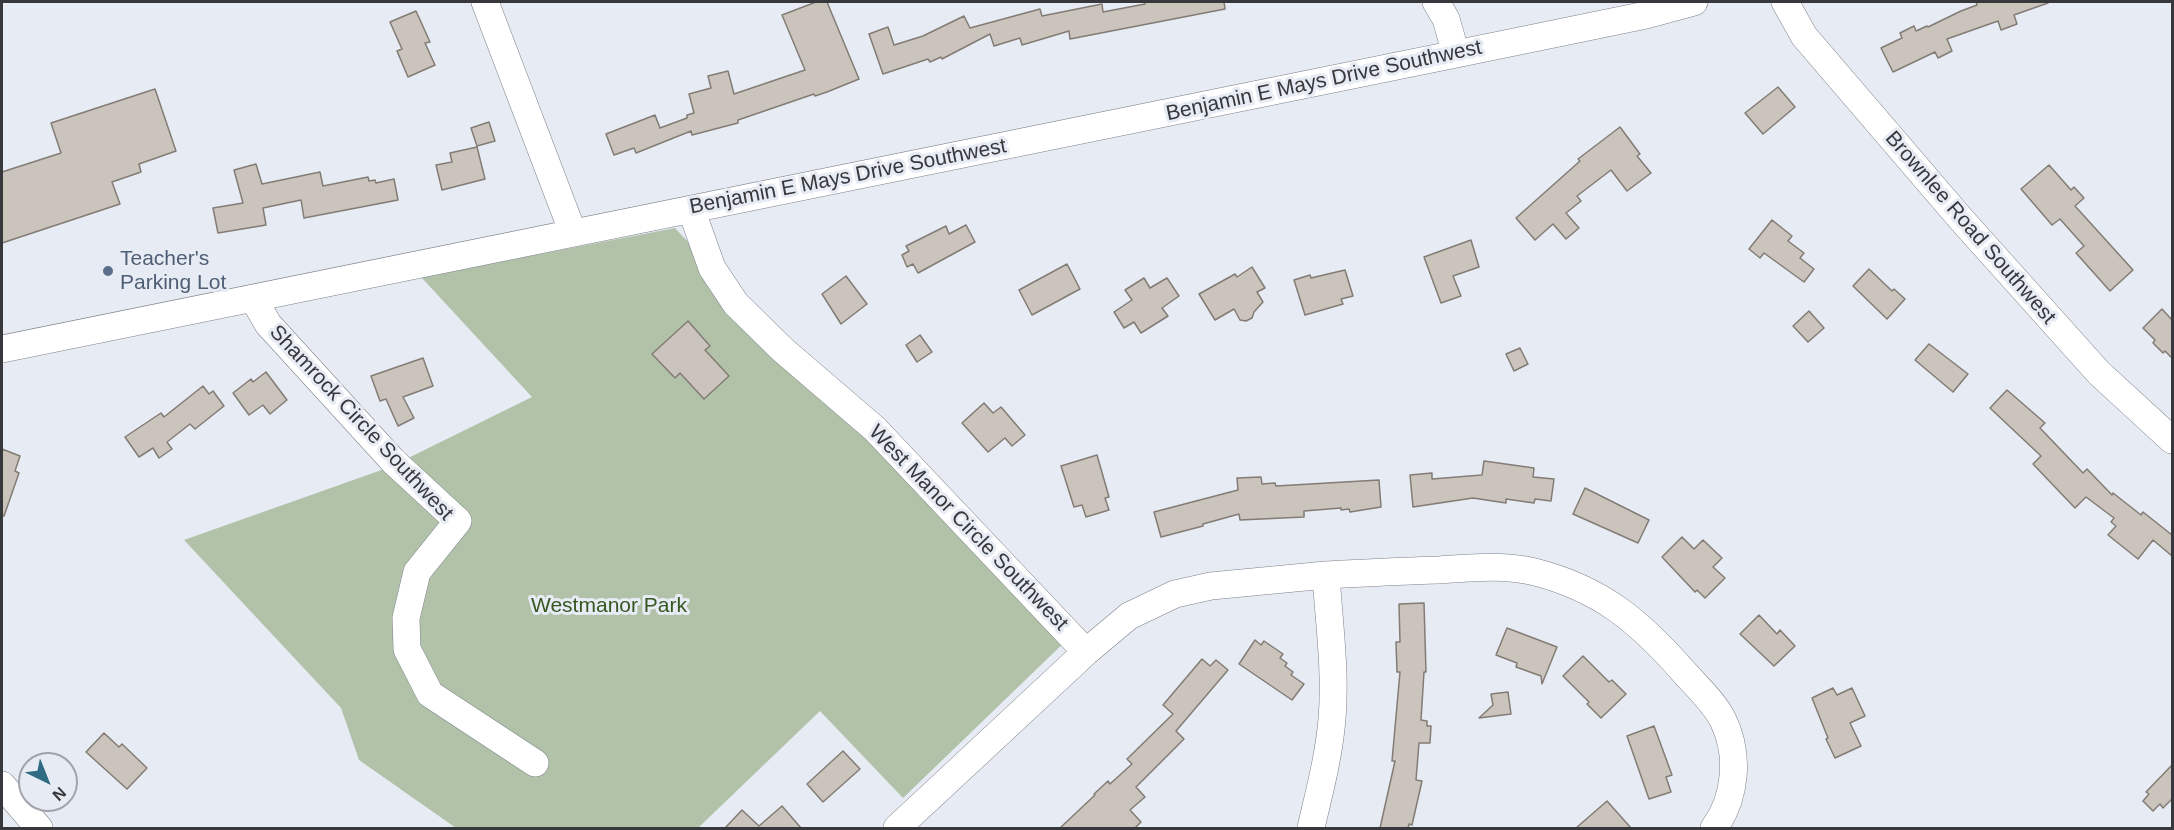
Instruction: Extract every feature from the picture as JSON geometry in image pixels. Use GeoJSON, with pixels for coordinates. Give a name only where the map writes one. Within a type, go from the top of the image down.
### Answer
{"type":"FeatureCollection","features":[{"type":"Feature","properties":{"kind":"street"},"geometry":{"type":"LineString","coordinates":[[485,2],[573,233]]}},
{"type":"Feature","properties":{"kind":"street"},"geometry":{"type":"LineString","coordinates":[[1436,2],[1446,19],[1456,54]]}},
{"type":"Feature","properties":{"kind":"street","name":"Benjamin E Mays Drive Southwest"},"geometry":{"type":"LineString","coordinates":[[2,349],[1456,54],[1646,15],[1694,2]]}},
{"type":"Feature","properties":{"kind":"street","name":"Brownlee Road Southwest"},"geometry":{"type":"LineString","coordinates":[[1785,2],[1804,36],[1960,218],[2099,373],[2170,434]]}},
{"type":"Feature","properties":{"kind":"street","name":"West Manor Circle Southwest"},"geometry":{"type":"LineString","coordinates":[[691,209],[712,268],[735,304],[783,350],[875,429],[1086,651]]}},
{"type":"Feature","properties":{"kind":"street","name":"Shamrock Circle Southwest"},"geometry":{"type":"LineString","coordinates":[[253,298],[268,324],[393,461],[458,521],[417,572],[406,618],[407,649],[430,694],[535,763]]}},
{"type":"Feature","properties":{"kind":"street"},"geometry":{"type":"LineString","coordinates":[[897,828],[1086,651],[1129,616],[1175,594],[1211,586],[1326,575],[1492,567],[1533,572],[1576,585],[1615,606],[1653,638],[1713,704],[1724,721],[1731,743],[1734,769],[1731,794],[1721,819],[1714,828]]}},
{"type":"Feature","properties":{"kind":"street"},"geometry":{"type":"LineString","coordinates":[[1311,828],[1324,772],[1332,719],[1333,667],[1326,575]]}},
{"type":"Feature","properties":{"kind":"street"},"geometry":{"type":"LineString","coordinates":[[2,785],[39,828]]}},
{"type":"Feature","properties":{"kind":"green space","name":"Westmanor Park"},"geometry":{"type":"Polygon","coordinates":[[[675,228],[763,323],[1072,635],[903,798],[820,711],[698,828],[456,828],[359,760],[341,708],[184,540],[390,467],[532,397],[421,277],[675,228]]]}},
{"type":"Feature","properties":{"kind":"building"},"geometry":{"type":"Polygon","coordinates":[[[816,2],[827,2],[859,79],[827,92],[815,96],[814,94],[738,120],[738,123],[692,135],[691,131],[636,153],[634,148],[614,155],[606,134],[655,115],[660,128],[687,118],[687,115],[694,113],[689,94],[711,88],[708,76],[728,71],[734,94],[805,70],[782,15],[816,2]]]}},
{"type":"Feature","properties":{"kind":"building"},"geometry":{"type":"Polygon","coordinates":[[[1144,2],[1224,2],[1225,9],[1070,39],[1069,31],[1022,45],[1020,38],[994,46],[990,34],[942,59],[941,57],[930,62],[928,59],[883,74],[869,34],[888,27],[894,45],[923,36],[964,16],[970,28],[1040,9],[1042,16],[1102,4],[1103,12],[1145,4],[1144,2]]]}},
{"type":"Feature","properties":{"kind":"building"},"geometry":{"type":"Polygon","coordinates":[[[1976,2],[2048,3],[2014,15],[2017,24],[2001,30],[1998,21],[1947,39],[1952,51],[1938,58],[1935,52],[1893,72],[1881,48],[1902,38],[1900,33],[1914,26],[1916,31],[1928,27],[1977,5],[1976,2]]]}},
{"type":"Feature","properties":{"kind":"building"},"geometry":{"type":"Polygon","coordinates":[[[416,11],[430,42],[425,43],[435,65],[408,77],[397,51],[402,49],[390,22],[416,11]]]}},
{"type":"Feature","properties":{"kind":"building"},"geometry":{"type":"Polygon","coordinates":[[[1778,87],[1795,107],[1763,134],[1745,113],[1778,87]]]}},
{"type":"Feature","properties":{"kind":"building"},"geometry":{"type":"Polygon","coordinates":[[[155,89],[176,151],[139,164],[141,172],[112,182],[120,204],[2,243],[2,172],[61,153],[51,123],[155,89]]]}},
{"type":"Feature","properties":{"kind":"building"},"geometry":{"type":"Polygon","coordinates":[[[489,122],[495,141],[477,146],[471,128],[489,122]]]}},
{"type":"Feature","properties":{"kind":"building"},"geometry":{"type":"Polygon","coordinates":[[[1620,127],[1640,154],[1637,156],[1651,173],[1627,191],[1611,170],[1577,196],[1581,201],[1566,213],[1579,228],[1566,239],[1553,224],[1535,240],[1516,218],[1580,161],[1578,159],[1620,127]]]}},
{"type":"Feature","properties":{"kind":"building"},"geometry":{"type":"Polygon","coordinates":[[[477,147],[485,179],[442,190],[436,165],[452,162],[450,153],[477,147]]]}},
{"type":"Feature","properties":{"kind":"building"},"geometry":{"type":"Polygon","coordinates":[[[256,164],[262,184],[320,172],[323,186],[368,177],[369,181],[375,180],[376,183],[394,179],[398,200],[304,218],[301,200],[263,208],[266,225],[218,233],[213,208],[243,203],[234,170],[256,164]]]}},
{"type":"Feature","properties":{"kind":"building"},"geometry":{"type":"Polygon","coordinates":[[[2049,165],[2071,190],[2074,187],[2084,198],[2075,206],[2133,270],[2110,291],[2076,253],[2084,246],[2060,219],[2052,225],[2021,189],[2049,165]]]}},
{"type":"Feature","properties":{"kind":"building"},"geometry":{"type":"Polygon","coordinates":[[[1772,220],[1792,236],[1788,241],[1804,253],[1800,258],[1814,269],[1804,282],[1764,253],[1760,258],[1749,249],[1772,220]]]}},
{"type":"Feature","properties":{"kind":"building"},"geometry":{"type":"Polygon","coordinates":[[[966,225],[975,242],[918,273],[913,264],[907,267],[902,255],[909,251],[906,246],[946,226],[949,234],[966,225]]]}},
{"type":"Feature","properties":{"kind":"building"},"geometry":{"type":"Polygon","coordinates":[[[1471,240],[1479,267],[1453,276],[1461,296],[1441,303],[1424,257],[1471,240]]]}},
{"type":"Feature","properties":{"kind":"building"},"geometry":{"type":"Polygon","coordinates":[[[1067,264],[1080,289],[1032,315],[1019,290],[1067,264]]]}},
{"type":"Feature","properties":{"kind":"building"},"geometry":{"type":"Polygon","coordinates":[[[1252,267],[1265,288],[1257,292],[1263,302],[1252,318],[1246,321],[1240,320],[1234,309],[1215,320],[1199,294],[1235,274],[1237,277],[1252,267]]]}},
{"type":"Feature","properties":{"kind":"building"},"geometry":{"type":"Polygon","coordinates":[[[1869,269],[1892,291],[1894,289],[1905,299],[1887,319],[1853,286],[1869,269]]]}},
{"type":"Feature","properties":{"kind":"building"},"geometry":{"type":"Polygon","coordinates":[[[1345,270],[1353,296],[1341,299],[1343,304],[1305,315],[1294,280],[1310,275],[1311,278],[1345,270]]]}},
{"type":"Feature","properties":{"kind":"building"},"geometry":{"type":"Polygon","coordinates":[[[846,276],[867,304],[841,324],[822,294],[846,276]]]}},
{"type":"Feature","properties":{"kind":"building"},"geometry":{"type":"Polygon","coordinates":[[[1144,278],[1150,288],[1167,278],[1179,296],[1162,308],[1168,316],[1141,333],[1134,322],[1124,328],[1114,312],[1132,300],[1125,290],[1144,278]]]}},
{"type":"Feature","properties":{"kind":"building"},"geometry":{"type":"Polygon","coordinates":[[[2162,309],[2172,320],[2172,358],[2153,343],[2155,340],[2143,328],[2162,309]]]}},
{"type":"Feature","properties":{"kind":"building"},"geometry":{"type":"Polygon","coordinates":[[[1809,311],[1824,328],[1808,342],[1793,326],[1809,311]]]}},
{"type":"Feature","properties":{"kind":"building"},"geometry":{"type":"Polygon","coordinates":[[[688,321],[710,346],[705,350],[729,376],[704,399],[680,373],[675,378],[652,354],[688,321]]]}},
{"type":"Feature","properties":{"kind":"building"},"geometry":{"type":"Polygon","coordinates":[[[920,335],[932,352],[917,362],[906,345],[920,335]]]}},
{"type":"Feature","properties":{"kind":"building"},"geometry":{"type":"Polygon","coordinates":[[[1929,344],[1968,374],[1953,392],[1915,360],[1929,344]]]}},
{"type":"Feature","properties":{"kind":"building"},"geometry":{"type":"Polygon","coordinates":[[[1520,348],[1528,364],[1514,371],[1506,354],[1520,348]]]}},
{"type":"Feature","properties":{"kind":"building"},"geometry":{"type":"Polygon","coordinates":[[[423,358],[433,386],[403,397],[414,418],[398,426],[386,399],[380,401],[371,376],[423,358]]]}},
{"type":"Feature","properties":{"kind":"building"},"geometry":{"type":"Polygon","coordinates":[[[266,372],[287,400],[270,414],[263,405],[249,415],[233,393],[251,379],[253,382],[266,372]]]}},
{"type":"Feature","properties":{"kind":"building"},"geometry":{"type":"Polygon","coordinates":[[[203,386],[209,394],[213,391],[224,406],[195,429],[190,424],[167,442],[172,449],[159,458],[153,448],[139,457],[125,437],[161,413],[164,417],[203,386]]]}},
{"type":"Feature","properties":{"kind":"building"},"geometry":{"type":"Polygon","coordinates":[[[2007,390],[2045,423],[2040,428],[2083,473],[2087,469],[2112,495],[2113,493],[2141,515],[2143,512],[2172,535],[2172,556],[2153,540],[2138,559],[2108,535],[2116,526],[2111,522],[2114,518],[2086,497],[2075,508],[2033,464],[2041,456],[1990,408],[2007,390]]]}},
{"type":"Feature","properties":{"kind":"building"},"geometry":{"type":"Polygon","coordinates":[[[984,403],[993,413],[1001,407],[1025,435],[1012,446],[1005,438],[988,452],[962,423],[984,403]]]}},
{"type":"Feature","properties":{"kind":"building"},"geometry":{"type":"Polygon","coordinates":[[[2,449],[20,456],[15,471],[19,473],[4,516],[2,515],[2,449]]]}},
{"type":"Feature","properties":{"kind":"building"},"geometry":{"type":"Polygon","coordinates":[[[1097,455],[1109,497],[1105,498],[1109,510],[1086,517],[1082,505],[1074,507],[1061,466],[1097,455]]]}},
{"type":"Feature","properties":{"kind":"building"},"geometry":{"type":"Polygon","coordinates":[[[1484,461],[1534,468],[1533,477],[1554,479],[1551,501],[1535,499],[1534,503],[1506,499],[1506,503],[1473,498],[1413,507],[1410,475],[1432,473],[1432,479],[1482,475],[1484,461]]]}},
{"type":"Feature","properties":{"kind":"building"},"geometry":{"type":"Polygon","coordinates":[[[1261,477],[1262,484],[1275,483],[1276,486],[1379,480],[1381,507],[1350,512],[1349,509],[1341,510],[1341,508],[1304,511],[1304,517],[1240,520],[1239,514],[1161,537],[1154,512],[1238,490],[1237,478],[1261,477]]]}},
{"type":"Feature","properties":{"kind":"building"},"geometry":{"type":"Polygon","coordinates":[[[1585,488],[1649,520],[1638,543],[1573,514],[1585,488]]]}},
{"type":"Feature","properties":{"kind":"building"},"geometry":{"type":"Polygon","coordinates":[[[1682,537],[1694,549],[1703,540],[1722,558],[1713,567],[1725,578],[1705,598],[1697,590],[1695,592],[1662,557],[1682,537]]]}},
{"type":"Feature","properties":{"kind":"building"},"geometry":{"type":"Polygon","coordinates":[[[1424,603],[1426,672],[1424,672],[1421,720],[1427,721],[1427,726],[1431,726],[1430,743],[1419,743],[1416,780],[1422,781],[1412,825],[1409,824],[1408,828],[1380,828],[1395,761],[1392,761],[1400,672],[1397,672],[1396,642],[1400,642],[1399,604],[1424,603]]]}},
{"type":"Feature","properties":{"kind":"building"},"geometry":{"type":"Polygon","coordinates":[[[1759,615],[1777,634],[1780,630],[1795,646],[1774,666],[1740,634],[1759,615]]]}},
{"type":"Feature","properties":{"kind":"building"},"geometry":{"type":"Polygon","coordinates":[[[1507,628],[1557,647],[1542,684],[1541,676],[1516,667],[1517,663],[1496,655],[1507,628]]]}},
{"type":"Feature","properties":{"kind":"building"},"geometry":{"type":"Polygon","coordinates":[[[1255,640],[1261,645],[1264,641],[1283,654],[1280,658],[1293,672],[1291,675],[1304,684],[1292,700],[1239,664],[1255,640]]]}},
{"type":"Feature","properties":{"kind":"building"},"geometry":{"type":"Polygon","coordinates":[[[1583,656],[1609,682],[1612,680],[1626,694],[1601,718],[1587,704],[1589,702],[1563,676],[1583,656]]]}},
{"type":"Feature","properties":{"kind":"building"},"geometry":{"type":"Polygon","coordinates":[[[1202,659],[1210,666],[1216,660],[1228,670],[1176,731],[1184,739],[1136,787],[1145,797],[1130,810],[1141,822],[1135,828],[1060,828],[1108,781],[1110,784],[1132,764],[1127,759],[1173,714],[1163,705],[1202,659]]]}},
{"type":"Feature","properties":{"kind":"building"},"geometry":{"type":"Polygon","coordinates":[[[1833,688],[1837,695],[1852,688],[1865,716],[1850,723],[1861,746],[1835,758],[1812,698],[1833,688]]]}},
{"type":"Feature","properties":{"kind":"building"},"geometry":{"type":"Polygon","coordinates":[[[1508,692],[1511,714],[1479,718],[1493,705],[1491,694],[1508,692]]]}},
{"type":"Feature","properties":{"kind":"building"},"geometry":{"type":"Polygon","coordinates":[[[1654,726],[1672,775],[1666,777],[1671,792],[1649,799],[1627,736],[1654,726]]]}},
{"type":"Feature","properties":{"kind":"building"},"geometry":{"type":"Polygon","coordinates":[[[104,733],[119,747],[122,744],[147,768],[127,789],[86,752],[104,733]]]}},
{"type":"Feature","properties":{"kind":"building"},"geometry":{"type":"Polygon","coordinates":[[[843,751],[860,769],[823,802],[807,784],[843,751]]]}},
{"type":"Feature","properties":{"kind":"building"},"geometry":{"type":"Polygon","coordinates":[[[2172,765],[2172,799],[2163,808],[2160,804],[2153,811],[2143,801],[2149,794],[2146,792],[2172,765]]]}},
{"type":"Feature","properties":{"kind":"building"},"geometry":{"type":"Polygon","coordinates":[[[1607,801],[1631,828],[1576,828],[1607,801]]]}},
{"type":"Feature","properties":{"kind":"building"},"geometry":{"type":"Polygon","coordinates":[[[782,806],[801,828],[725,828],[742,810],[759,826],[782,806]]]}},
{"type":"Feature","properties":{"kind":"place","name":"Teacher's Parking Lot"},"geometry":{"type":"Point","coordinates":[108,271]}}]}
